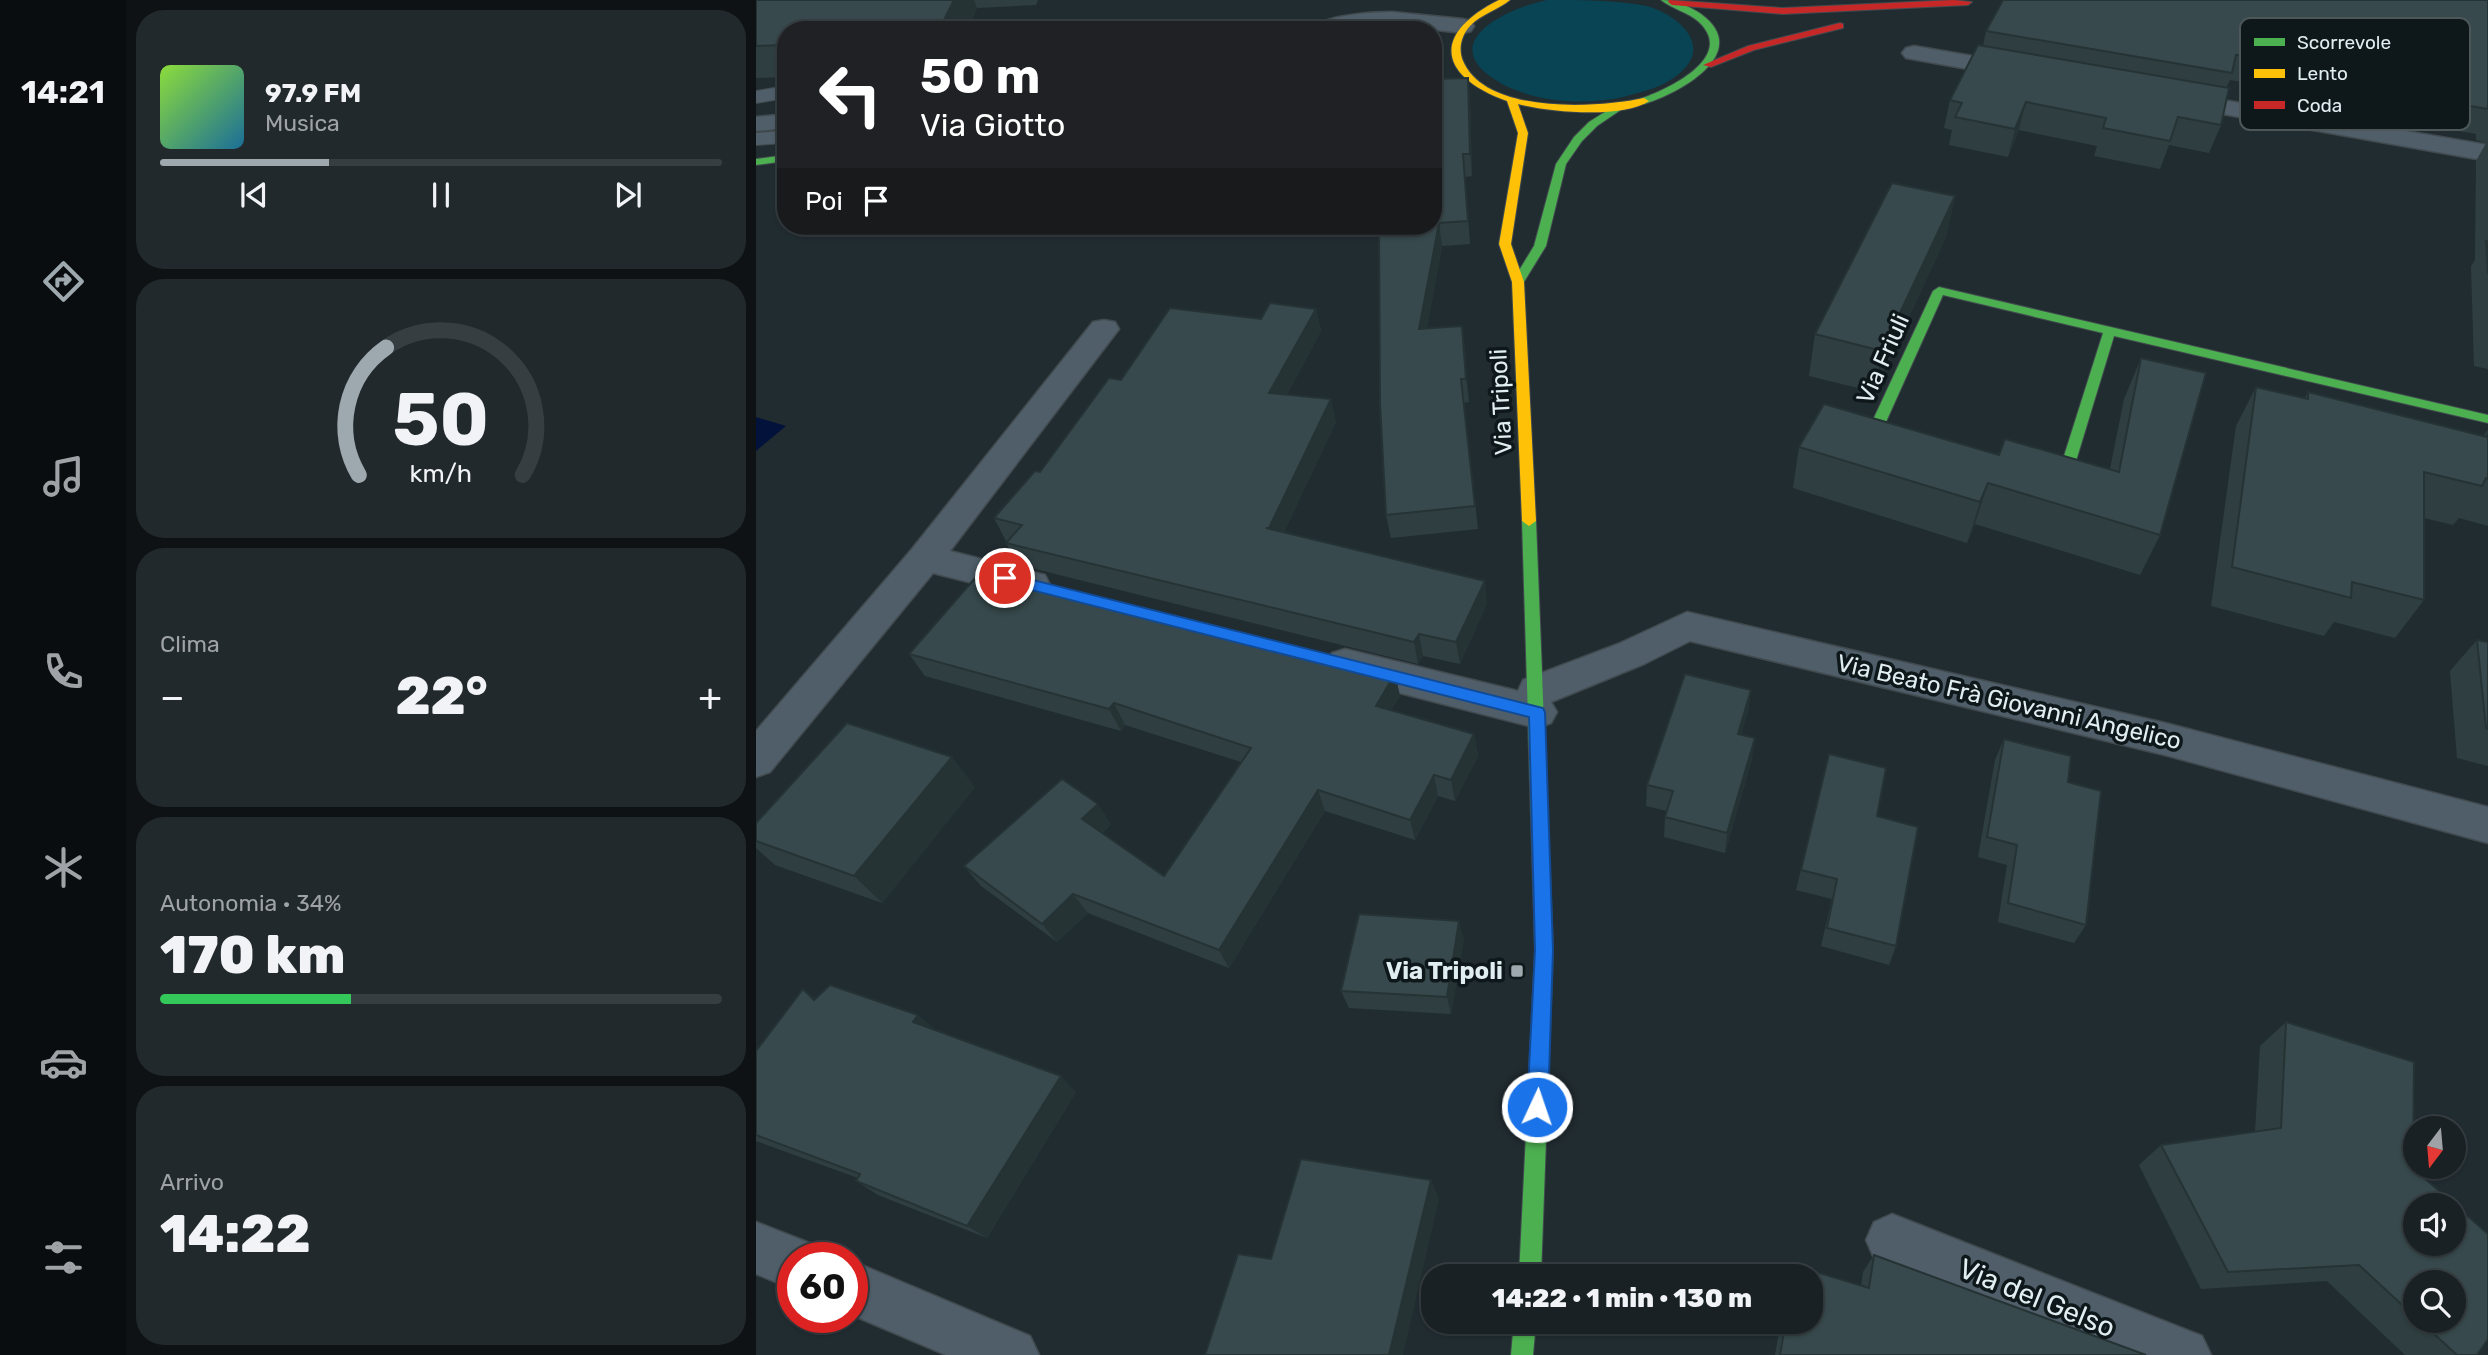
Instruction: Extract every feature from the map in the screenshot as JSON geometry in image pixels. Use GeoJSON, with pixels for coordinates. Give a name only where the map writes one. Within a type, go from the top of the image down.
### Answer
{"type":"FeatureCollection","features":[{"type":"Feature","properties":{"kind":"main road"},"geometry":{"type":"LineString","coordinates":[[1503,0],[1462,25],[1454,49],[1460,68],[1479,85],[1511,99],[1552,108],[1620,107],[1666,95],[1691,81],[1708,65],[1751,48],[1819,30],[1972,1]]}},
{"type":"Feature","properties":{"kind":"main road"},"geometry":{"type":"LineString","coordinates":[[1669,1],[1706,8],[1972,1]]}},
{"type":"Feature","properties":{"kind":"main road"},"geometry":{"type":"LineString","coordinates":[[1669,1],[1700,20],[1709,30],[1713,53],[1708,65]]}},
{"type":"Feature","properties":{"kind":"main road"},"geometry":{"type":"LineString","coordinates":[[1457,84],[1479,85]]}},
{"type":"Feature","properties":{"kind":"main road","name":"Via Tripoli"},"geometry":{"type":"LineString","coordinates":[[1511,99],[1523,133],[1505,244],[1518,282],[1537,702],[1544,950],[1531,1264]]}},
{"type":"Feature","properties":{"kind":"main road"},"geometry":{"type":"LineString","coordinates":[[1518,282],[1540,246],[1561,164],[1578,139],[1593,124],[1620,107]]}},
{"type":"Feature","properties":{"kind":"main road"},"geometry":{"type":"LineString","coordinates":[[756,162],[777,159]]}},
{"type":"Feature","properties":{"kind":"main road","name":"Via Friuli"},"geometry":{"type":"LineString","coordinates":[[1927,449],[1874,435],[1939,291],[2488,419]]}},
{"type":"Feature","properties":{"kind":"main road"},"geometry":{"type":"LineString","coordinates":[[2022,473],[2062,484],[2110,330]]}},
{"type":"Feature","properties":{"kind":"main road"},"geometry":{"type":"LineString","coordinates":[[1522,1355],[1524,1334]]}},
{"type":"Feature","properties":{"kind":"street"},"geometry":{"type":"LineString","coordinates":[[1354,21],[1384,18],[1431,21]]}},
{"type":"Feature","properties":{"kind":"street"},"geometry":{"type":"LineString","coordinates":[[1442,22],[1462,25]]}},
{"type":"Feature","properties":{"kind":"street"},"geometry":{"type":"LineString","coordinates":[[1914,53],[2037,75]]}},
{"type":"Feature","properties":{"kind":"street"},"geometry":{"type":"LineString","coordinates":[[2147,94],[2240,110]]}},
{"type":"Feature","properties":{"kind":"street"},"geometry":{"type":"LineString","coordinates":[[756,124],[777,122]]}},
{"type":"Feature","properties":{"kind":"street"},"geometry":{"type":"LineString","coordinates":[[2355,130],[2488,153]]}},
{"type":"Feature","properties":{"kind":"street"},"geometry":{"type":"LineString","coordinates":[[756,760],[925,558],[1104,329]]}},
{"type":"Feature","properties":{"kind":"street"},"geometry":{"type":"LineString","coordinates":[[925,558],[1059,592]]}},
{"type":"Feature","properties":{"kind":"street","name":"Via Beato Frà Giovanni Angelico"},"geometry":{"type":"LineString","coordinates":[[1537,702],[1687,626],[2165,739],[2488,825]]}},
{"type":"Feature","properties":{"kind":"street"},"geometry":{"type":"LineString","coordinates":[[1313,656],[1537,702]]}},
{"type":"Feature","properties":{"kind":"street","name":"Via del Gelso"},"geometry":{"type":"LineString","coordinates":[[1892,1240],[2183,1355]]}},
{"type":"Feature","properties":{"kind":"street"},"geometry":{"type":"LineString","coordinates":[[756,1248],[777,1257]]}},
{"type":"Feature","properties":{"kind":"street"},"geometry":{"type":"LineString","coordinates":[[868,1295],[1011,1355]]}},
{"type":"Feature","properties":{"kind":"lane"},"geometry":{"type":"LineString","coordinates":[[756,97],[777,94]]}},
{"type":"Feature","properties":{"kind":"lane"},"geometry":{"type":"LineString","coordinates":[[756,139],[777,137]]}},
{"type":"Feature","properties":{"kind":"shaded area"},"geometry":{"type":"Polygon","coordinates":[[[1547,0],[1623,3],[1658,10],[1679,23],[1687,32],[1692,41],[1690,61],[1675,77],[1661,85],[1607,100],[1556,100],[1508,87],[1478,65],[1472,51],[1476,39],[1499,18],[1547,0]]]}},
{"type":"Feature","properties":{"kind":"shaded area"},"geometry":{"type":"Polygon","coordinates":[[[756,417],[786,426],[756,451],[756,417]]]}},
{"type":"Feature","properties":{"kind":"building"},"geometry":{"type":"Polygon","coordinates":[[[756,0],[954,0],[944,21],[777,21],[777,45],[756,46],[756,0]]]}},
{"type":"Feature","properties":{"kind":"building"},"geometry":{"type":"Polygon","coordinates":[[[2003,0],[2488,0],[2488,109],[2470,106],[2470,18],[2240,18],[2240,56],[2236,55],[2232,73],[1986,31],[2003,0]]]}},
{"type":"Feature","properties":{"kind":"building"},"geometry":{"type":"Polygon","coordinates":[[[1978,45],[2229,88],[2221,125],[2178,117],[2170,141],[2103,128],[2106,118],[2026,102],[2015,129],[1955,117],[1962,103],[1950,100],[1978,45]]]}},
{"type":"Feature","properties":{"kind":"building"},"geometry":{"type":"Polygon","coordinates":[[[1468,78],[1470,154],[1463,154],[1468,221],[1442,223],[1442,79],[1468,78]]]}},
{"type":"Feature","properties":{"kind":"building"},"geometry":{"type":"Polygon","coordinates":[[[1892,183],[1955,196],[1882,351],[1815,334],[1892,183]]]}},
{"type":"Feature","properties":{"kind":"building"},"geometry":{"type":"Polygon","coordinates":[[[1379,235],[1437,235],[1419,329],[1462,326],[1466,379],[1461,379],[1475,506],[1386,515],[1380,404],[1379,235]]]}},
{"type":"Feature","properties":{"kind":"building"},"geometry":{"type":"Polygon","coordinates":[[[2486,241],[2488,242],[2488,274],[2486,241]]]}},
{"type":"Feature","properties":{"kind":"building"},"geometry":{"type":"Polygon","coordinates":[[[1270,303],[1316,309],[1269,393],[1331,399],[1269,528],[1266,528],[1485,581],[1456,642],[1419,634],[1414,642],[1006,543],[1022,525],[994,518],[1035,471],[1040,472],[1109,378],[1121,380],[1170,308],[1261,319],[1270,303]]]}},
{"type":"Feature","properties":{"kind":"building"},"geometry":{"type":"Polygon","coordinates":[[[2141,358],[2206,373],[2160,535],[1988,483],[1980,502],[1799,447],[1824,404],[1999,455],[2005,439],[2119,472],[2141,358]]]}},
{"type":"Feature","properties":{"kind":"building"},"geometry":{"type":"Polygon","coordinates":[[[2256,387],[2308,399],[2308,392],[2487,437],[2488,433],[2488,479],[2486,478],[2482,486],[2424,472],[2424,600],[2352,582],[2351,598],[2232,567],[2256,387]]]}},
{"type":"Feature","properties":{"kind":"building"},"geometry":{"type":"Polygon","coordinates":[[[983,569],[1395,674],[1376,706],[1474,734],[1451,780],[1434,775],[1410,820],[1318,790],[1219,950],[1073,894],[1042,924],[964,866],[1062,779],[1098,804],[1082,819],[1164,876],[1251,748],[1114,703],[1109,709],[909,654],[983,569]]]}},
{"type":"Feature","properties":{"kind":"building"},"geometry":{"type":"Polygon","coordinates":[[[2477,640],[2488,642],[2488,729],[2486,728],[2477,640]]]}},
{"type":"Feature","properties":{"kind":"building"},"geometry":{"type":"Polygon","coordinates":[[[1685,674],[1751,690],[1738,734],[1755,738],[1727,833],[1665,817],[1673,791],[1647,785],[1685,674]]]}},
{"type":"Feature","properties":{"kind":"building"},"geometry":{"type":"Polygon","coordinates":[[[847,723],[952,757],[854,876],[756,841],[756,823],[847,723]]]}},
{"type":"Feature","properties":{"kind":"building"},"geometry":{"type":"Polygon","coordinates":[[[2004,739],[2071,756],[2068,782],[2101,791],[2086,925],[2008,903],[2017,845],[1987,837],[2004,739]]]}},
{"type":"Feature","properties":{"kind":"building"},"geometry":{"type":"Polygon","coordinates":[[[1829,754],[1886,768],[1877,816],[1918,827],[1896,946],[1827,928],[1837,879],[1801,870],[1829,754]]]}},
{"type":"Feature","properties":{"kind":"building"},"geometry":{"type":"Polygon","coordinates":[[[1359,914],[1459,921],[1447,997],[1341,991],[1359,914]]]}},
{"type":"Feature","properties":{"kind":"building"},"geometry":{"type":"Polygon","coordinates":[[[830,985],[918,1015],[913,1022],[1061,1076],[967,1226],[856,1181],[860,1174],[756,1135],[756,1051],[803,989],[814,1000],[830,985]]]}},
{"type":"Feature","properties":{"kind":"building"},"geometry":{"type":"Polygon","coordinates":[[[2286,1022],[2414,1062],[2413,1116],[2403,1116],[2403,1180],[2427,1180],[2441,1193],[2403,1193],[2403,1256],[2466,1256],[2466,1215],[2488,1234],[2488,1339],[2477,1355],[2457,1355],[2433,1333],[2466,1333],[2466,1270],[2403,1270],[2403,1306],[2359,1265],[2228,1272],[2161,1145],[2281,1128],[2286,1022]]]}},
{"type":"Feature","properties":{"kind":"building"},"geometry":{"type":"Polygon","coordinates":[[[1301,1159],[1431,1180],[1389,1355],[1205,1355],[1238,1254],[1271,1259],[1301,1159]]]}},
{"type":"Feature","properties":{"kind":"building"},"geometry":{"type":"Polygon","coordinates":[[[1874,1255],[2146,1355],[1780,1355],[1784,1334],[1823,1334],[1823,1274],[1869,1288],[1874,1255]]]}},
{"type":"Feature","properties":{"kind":"traffic: fast"},"geometry":{"type":"LineString","coordinates":[[1644,101],[1669,91],[1696,74],[1713,52],[1713,39],[1703,20],[1665,0]]}},
{"type":"Feature","properties":{"kind":"traffic: fast"},"geometry":{"type":"LineString","coordinates":[[1518,282],[1540,246],[1561,164],[1578,139],[1593,124],[1620,107]]}},
{"type":"Feature","properties":{"kind":"traffic: fast"},"geometry":{"type":"LineString","coordinates":[[756,162],[777,159]]}},
{"type":"Feature","properties":{"kind":"traffic: fast"},"geometry":{"type":"LineString","coordinates":[[1907,444],[1873,435],[1939,291],[2488,419]]}},
{"type":"Feature","properties":{"kind":"traffic: fast"},"geometry":{"type":"LineString","coordinates":[[2037,477],[2062,484],[2110,330]]}},
{"type":"Feature","properties":{"kind":"traffic: fast"},"geometry":{"type":"LineString","coordinates":[[1529,521],[1544,950],[1531,1264]]}},
{"type":"Feature","properties":{"kind":"traffic: fast"},"geometry":{"type":"LineString","coordinates":[[1522,1355],[1524,1334]]}},
{"type":"Feature","properties":{"kind":"traffic: slow"},"geometry":{"type":"LineString","coordinates":[[1506,0],[1481,12],[1465,26],[1457,40],[1456,54],[1461,68],[1474,81],[1492,92],[1516,101],[1564,109],[1596,109],[1644,101]]}},
{"type":"Feature","properties":{"kind":"traffic: slow"},"geometry":{"type":"LineString","coordinates":[[1511,99],[1523,133],[1505,244],[1518,282],[1529,521]]}},
{"type":"Feature","properties":{"kind":"traffic: jam"},"geometry":{"type":"LineString","coordinates":[[1672,2],[1783,11],[1968,2]]}},
{"type":"Feature","properties":{"kind":"traffic: jam"},"geometry":{"type":"LineString","coordinates":[[1708,65],[1751,48],[1840,26]]}},
{"type":"Feature","properties":{"kind":"place","name":"Via Tripoli"},"geometry":{"type":"Point","coordinates":[1517,971]}},
{"type":"Feature","properties":{"kind":"route"},"geometry":{"type":"LineString","coordinates":[[1005,578],[1537,712],[1544,950],[1537,1107]]}}]}
